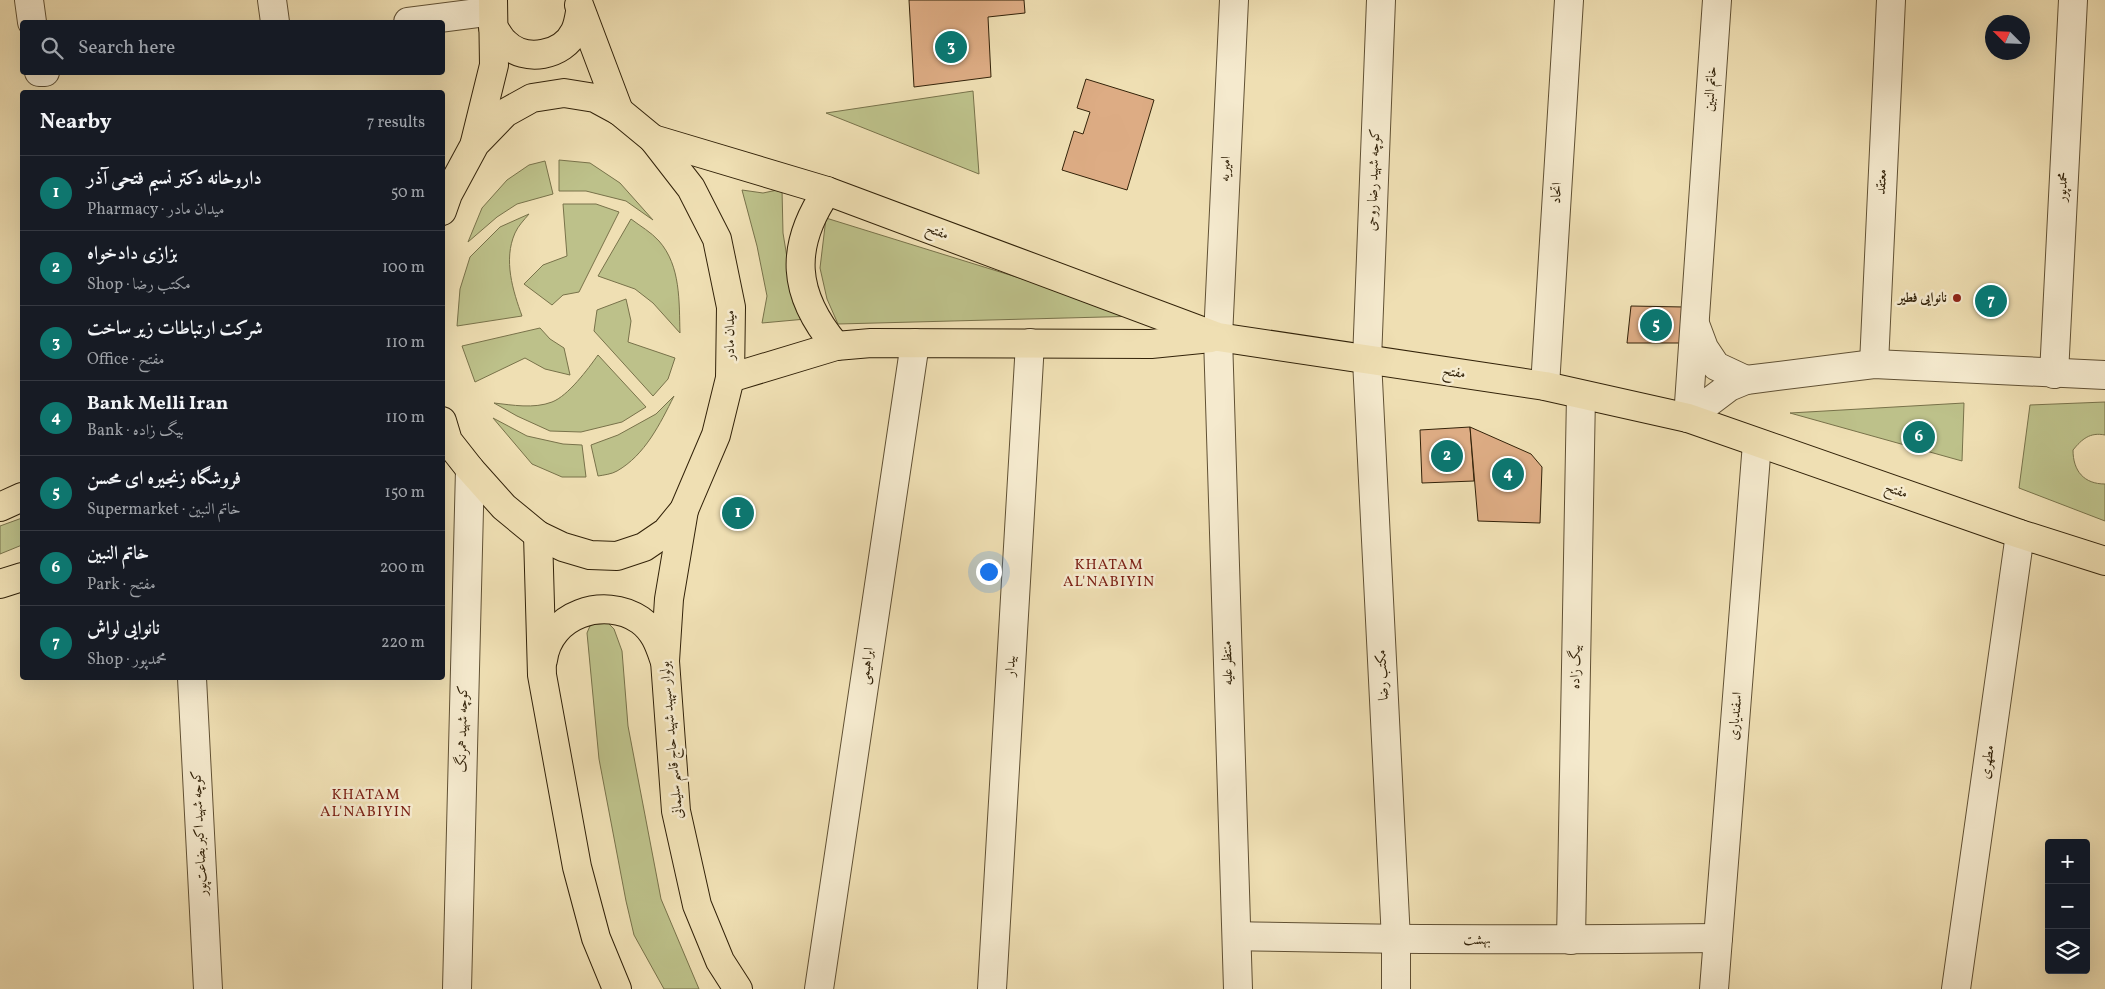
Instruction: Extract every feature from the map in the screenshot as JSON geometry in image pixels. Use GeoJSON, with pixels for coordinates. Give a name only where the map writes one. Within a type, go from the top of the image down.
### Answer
{"type":"FeatureCollection","features":[{"type":"Feature","properties":{"kind":"main road"},"geometry":{"type":"LineString","coordinates":[[493,13],[505,44],[523,54],[543,55],[562,47],[575,32],[579,6]]}},
{"type":"Feature","properties":{"kind":"main road"},"geometry":{"type":"LineString","coordinates":[[579,6],[619,111]]}},
{"type":"Feature","properties":{"kind":"main road"},"geometry":{"type":"LineString","coordinates":[[475,144],[494,65],[493,13]]}},
{"type":"Feature","properties":{"kind":"main road","name":"میدان مادر"},"geometry":{"type":"LineString","coordinates":[[445,202],[475,144],[504,113],[532,98],[564,92],[595,98],[619,111],[653,139],[691,188],[717,239],[731,307],[730,378],[716,435],[684,510],[666,532],[644,548],[617,556],[590,556],[563,547],[538,535],[504,507],[470,469],[445,436]]}},
{"type":"Feature","properties":{"kind":"main road","name":"مفتح"},"geometry":{"type":"LineString","coordinates":[[653,139],[827,191],[1218,337],[1545,386],[1688,418],[2020,534],[2105,561]]}},
{"type":"Feature","properties":{"kind":"main road"},"geometry":{"type":"LineString","coordinates":[[827,191],[813,211],[804,234],[800,258],[801,274],[808,306],[820,327],[836,346]]}},
{"type":"Feature","properties":{"kind":"main road","name":"مفتح"},"geometry":{"type":"LineString","coordinates":[[730,378],[836,346],[871,343],[1152,344],[1218,337]]}},
{"type":"Feature","properties":{"kind":"main road"},"geometry":{"type":"LineString","coordinates":[[0,507],[20,498]]}},
{"type":"Feature","properties":{"kind":"main road","name":"بولوار سپهبد شهید حاج قاسم سلیمانی"},"geometry":{"type":"LineString","coordinates":[[684,510],[669,599],[665,661],[676,811],[695,896],[720,962],[738,989]]}},
{"type":"Feature","properties":{"kind":"main road"},"geometry":{"type":"LineString","coordinates":[[538,535],[542,675],[577,867],[596,938],[617,989]]}},
{"type":"Feature","properties":{"kind":"main road"},"geometry":{"type":"LineString","coordinates":[[0,584],[20,578]]}},
{"type":"Feature","properties":{"kind":"main road"},"geometry":{"type":"LineString","coordinates":[[542,675],[544,652],[556,630],[574,616],[597,608],[620,610],[641,621],[657,639],[665,661]]}},
{"type":"Feature","properties":{"kind":"street"},"geometry":{"type":"LineString","coordinates":[[29,0],[32,20]]}},
{"type":"Feature","properties":{"kind":"street"},"geometry":{"type":"LineString","coordinates":[[272,0],[275,20]]}},
{"type":"Feature","properties":{"kind":"street","name":"امیریه"},"geometry":{"type":"LineString","coordinates":[[1218,337],[1234,0]]}},
{"type":"Feature","properties":{"kind":"street","name":"کوچه شهید رضا روحی"},"geometry":{"type":"LineString","coordinates":[[1367,360],[1382,0]]}},
{"type":"Feature","properties":{"kind":"street","name":"اتحاد"},"geometry":{"type":"LineString","coordinates":[[1545,386],[1569,0]]}},
{"type":"Feature","properties":{"kind":"street","name":"خاتم النبین"},"geometry":{"type":"LineString","coordinates":[[1688,418],[1717,0]]}},
{"type":"Feature","properties":{"kind":"street","name":"معتقد"},"geometry":{"type":"LineString","coordinates":[[1874,364],[1891,0]]}},
{"type":"Feature","properties":{"kind":"street","name":"محمدپور"},"geometry":{"type":"LineString","coordinates":[[2054,374],[2073,0]]}},
{"type":"Feature","properties":{"kind":"street"},"geometry":{"type":"LineString","coordinates":[[427,20],[493,13]]}},
{"type":"Feature","properties":{"kind":"street"},"geometry":{"type":"LineString","coordinates":[[1694,322],[1704,348],[1716,366],[1746,380]]}},
{"type":"Feature","properties":{"kind":"street","name":"منتظر علیه"},"geometry":{"type":"LineString","coordinates":[[1218,337],[1238,989]]}},
{"type":"Feature","properties":{"kind":"street","name":"ابراهیمی"},"geometry":{"type":"LineString","coordinates":[[819,989],[915,343]]}},
{"type":"Feature","properties":{"kind":"street","name":"بیدار"},"geometry":{"type":"LineString","coordinates":[[992,989],[1030,343]]}},
{"type":"Feature","properties":{"kind":"street","name":"مکتب رضا"},"geometry":{"type":"LineString","coordinates":[[1367,360],[1396,940],[1396,989]]}},
{"type":"Feature","properties":{"kind":"street"},"geometry":{"type":"LineString","coordinates":[[1688,418],[1729,387],[1746,380],[1874,364],[2105,375]]}},
{"type":"Feature","properties":{"kind":"street","name":"بیگ زاده"},"geometry":{"type":"LineString","coordinates":[[1571,940],[1581,395]]}},
{"type":"Feature","properties":{"kind":"street","name":"اسفندیاری"},"geometry":{"type":"LineString","coordinates":[[1714,989],[1757,443]]}},
{"type":"Feature","properties":{"kind":"street","name":"کوچه شهید همرنگ"},"geometry":{"type":"LineString","coordinates":[[457,989],[470,469]]}},
{"type":"Feature","properties":{"kind":"street","name":"مطهری"},"geometry":{"type":"LineString","coordinates":[[1956,989],[2020,534]]}},
{"type":"Feature","properties":{"kind":"street","name":"کوچه شهید اکبر بضاعت‌پور"},"geometry":{"type":"LineString","coordinates":[[192,680],[208,989]]}},
{"type":"Feature","properties":{"kind":"street","name":"بهشت"},"geometry":{"type":"LineString","coordinates":[[1237,936],[1396,940],[1718,938]]}},
{"type":"Feature","properties":{"kind":"green space"},"geometry":{"type":"Polygon","coordinates":[[[973,91],[979,174],[826,113],[973,91]]]}},
{"type":"Feature","properties":{"kind":"green space"},"geometry":{"type":"Polygon","coordinates":[[[559,160],[590,163],[620,183],[653,220],[626,201],[586,191],[559,191],[559,160]]]}},
{"type":"Feature","properties":{"kind":"green space"},"geometry":{"type":"Polygon","coordinates":[[[545,161],[553,194],[517,204],[497,217],[468,242],[482,208],[507,180],[529,165],[545,161]]]}},
{"type":"Feature","properties":{"kind":"green space"},"geometry":{"type":"Polygon","coordinates":[[[782,189],[783,233],[792,288],[806,319],[762,323],[767,296],[757,246],[742,190],[763,193],[782,189]]]}},
{"type":"Feature","properties":{"kind":"green space"},"geometry":{"type":"Polygon","coordinates":[[[563,204],[596,204],[619,212],[579,292],[563,295],[552,305],[524,284],[543,265],[567,256],[563,204]]]}},
{"type":"Feature","properties":{"kind":"green space"},"geometry":{"type":"Polygon","coordinates":[[[529,214],[519,225],[515,233],[511,243],[510,254],[513,286],[522,316],[457,326],[460,289],[470,257],[500,227],[529,214]]]}},
{"type":"Feature","properties":{"kind":"green space"},"geometry":{"type":"Polygon","coordinates":[[[826,218],[1142,316],[838,324],[827,299],[820,268],[826,218]]]}},
{"type":"Feature","properties":{"kind":"green space"},"geometry":{"type":"Polygon","coordinates":[[[631,219],[659,241],[671,262],[677,285],[680,333],[653,303],[635,289],[598,276],[631,219]]]}},
{"type":"Feature","properties":{"kind":"green space"},"geometry":{"type":"Polygon","coordinates":[[[626,299],[631,321],[628,342],[675,358],[668,379],[653,396],[594,331],[597,310],[626,299]]]}},
{"type":"Feature","properties":{"kind":"green space"},"geometry":{"type":"Polygon","coordinates":[[[540,328],[550,339],[564,348],[570,375],[545,369],[525,358],[475,382],[462,346],[540,328]]]}},
{"type":"Feature","properties":{"kind":"green space"},"geometry":{"type":"Polygon","coordinates":[[[598,355],[646,407],[622,422],[581,432],[550,431],[494,403],[530,406],[552,402],[571,388],[598,355]]]}},
{"type":"Feature","properties":{"kind":"green space"},"geometry":{"type":"Polygon","coordinates":[[[674,396],[644,448],[617,471],[598,476],[591,445],[618,435],[656,414],[674,396]]]}},
{"type":"Feature","properties":{"kind":"green space"},"geometry":{"type":"Polygon","coordinates":[[[2105,402],[2105,435],[2100,434],[2087,437],[2073,450],[2075,464],[2081,475],[2091,482],[2105,484],[2105,521],[2019,488],[2030,405],[2105,402]]]}},
{"type":"Feature","properties":{"kind":"green space"},"geometry":{"type":"Polygon","coordinates":[[[1964,403],[1962,461],[1790,413],[1964,403]]]}},
{"type":"Feature","properties":{"kind":"green space"},"geometry":{"type":"Polygon","coordinates":[[[493,418],[527,436],[563,444],[582,445],[586,477],[562,477],[532,464],[493,418]]]}},
{"type":"Feature","properties":{"kind":"green space"},"geometry":{"type":"Polygon","coordinates":[[[20,519],[20,546],[0,554],[0,526],[20,519]]]}},
{"type":"Feature","properties":{"kind":"green space"},"geometry":{"type":"Polygon","coordinates":[[[592,621],[606,621],[614,629],[622,651],[628,726],[661,899],[699,989],[664,989],[634,935],[599,759],[587,633],[592,621]]]}},
{"type":"Feature","properties":{"kind":"building"},"geometry":{"type":"Polygon","coordinates":[[[909,0],[1024,0],[1025,13],[988,17],[991,77],[914,87],[909,0]]]}},
{"type":"Feature","properties":{"kind":"building"},"geometry":{"type":"Polygon","coordinates":[[[1086,79],[1154,100],[1127,190],[1062,170],[1074,131],[1083,134],[1090,112],[1077,108],[1086,79]]]}},
{"type":"Feature","properties":{"kind":"building"},"geometry":{"type":"Polygon","coordinates":[[[1631,306],[1684,307],[1682,343],[1627,343],[1631,306]]]}},
{"type":"Feature","properties":{"kind":"building"},"geometry":{"type":"Polygon","coordinates":[[[1470,427],[1474,481],[1422,483],[1420,430],[1470,427]]]}},
{"type":"Feature","properties":{"kind":"building"},"geometry":{"type":"Polygon","coordinates":[[[1470,427],[1531,454],[1542,467],[1540,523],[1478,521],[1470,427]]]}},
{"type":"Feature","properties":{"kind":"place","name":"شرکت ارتباطات زیر ساخت"},"geometry":{"type":"Point","coordinates":[951,47]}},
{"type":"Feature","properties":{"kind":"place","name":"نانوایی فطیر"},"geometry":{"type":"Point","coordinates":[1957,298]}},
{"type":"Feature","properties":{"kind":"place","name":"نانوایی لواش"},"geometry":{"type":"Point","coordinates":[1991,301]}},
{"type":"Feature","properties":{"kind":"place","name":"فروشگاه زنجیره ای محسن"},"geometry":{"type":"Point","coordinates":[1656,325]}},
{"type":"Feature","properties":{"kind":"place","name":"خاتم النبین"},"geometry":{"type":"Point","coordinates":[1919,437]}},
{"type":"Feature","properties":{"kind":"place","name":"بزازی دادخواه"},"geometry":{"type":"Point","coordinates":[1447,456]}},
{"type":"Feature","properties":{"kind":"place","name":"Bank Melli Iran"},"geometry":{"type":"Point","coordinates":[1508,474]}},
{"type":"Feature","properties":{"kind":"place","name":"داروخانه دکتر نسیم فتحی آذر"},"geometry":{"type":"Point","coordinates":[738,513]}},
{"type":"Feature","properties":{"kind":"district","name":"KHATAM AL'NABIYIN"},"geometry":{"type":"Point","coordinates":[1109,574]}},
{"type":"Feature","properties":{"kind":"district","name":"KHATAM AL'NABIYIN"},"geometry":{"type":"Point","coordinates":[366,804]}}]}
